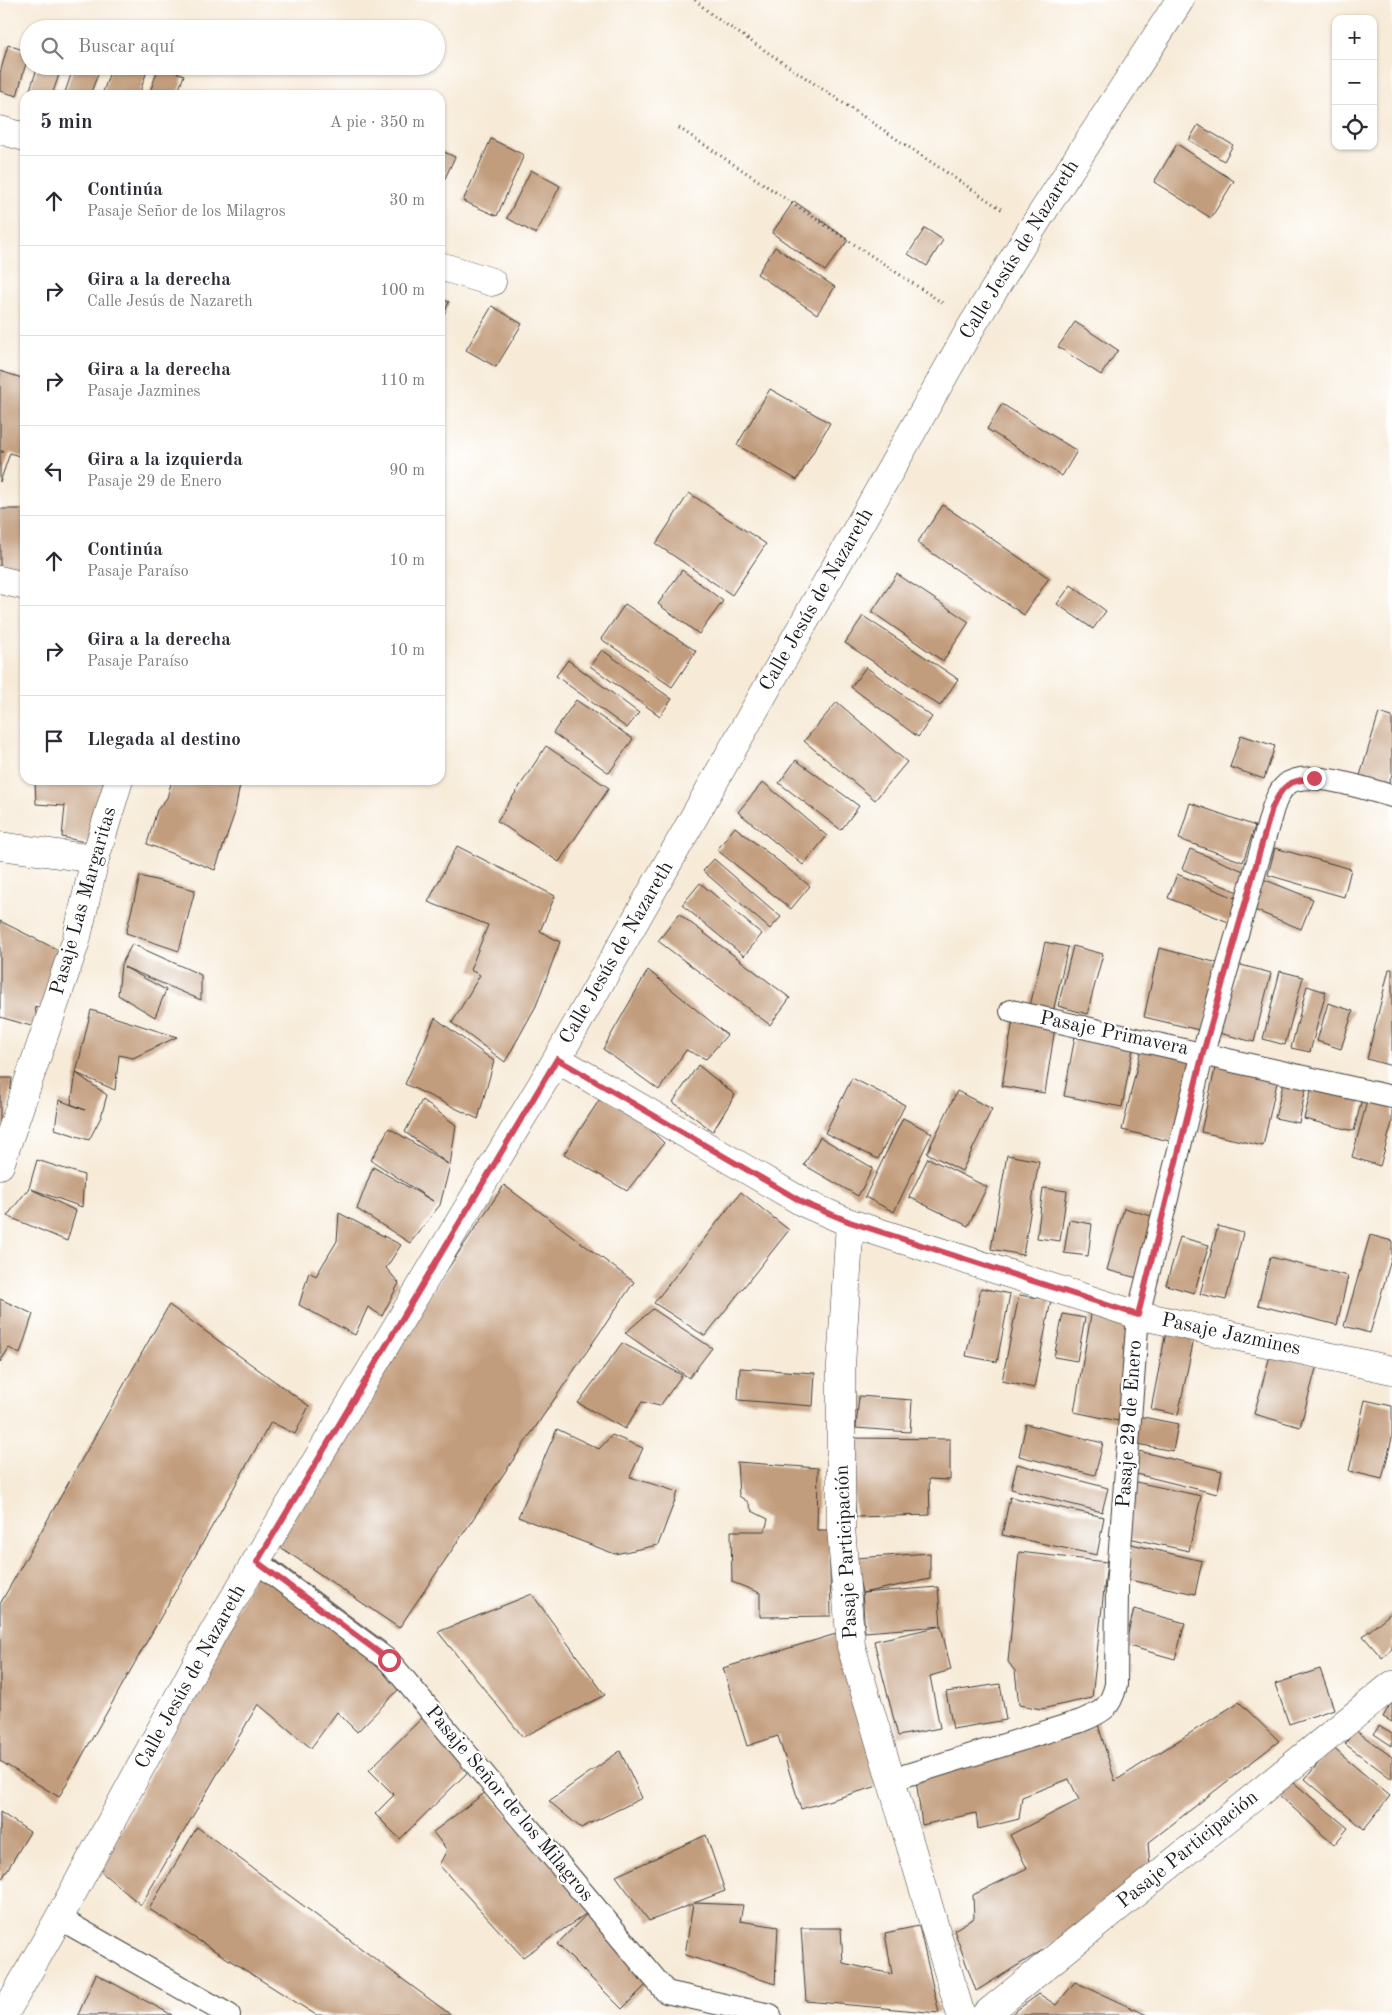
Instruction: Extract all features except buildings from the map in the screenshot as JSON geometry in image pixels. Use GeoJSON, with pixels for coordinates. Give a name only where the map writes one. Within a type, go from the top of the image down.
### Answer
{"type":"FeatureCollection","features":[{"type":"Feature","properties":{"kind":"street","name":"Calle Jesús de Nazareth"},"geometry":{"type":"LineString","coordinates":[[4,2015],[59,1918],[213,1632],[257,1562],[557,1059],[973,324],[1180,0]]}},
{"type":"Feature","properties":{"kind":"street"},"geometry":{"type":"LineString","coordinates":[[0,130],[20,136]]}},
{"type":"Feature","properties":{"kind":"street"},"geometry":{"type":"LineString","coordinates":[[445,268],[492,282]]}},
{"type":"Feature","properties":{"kind":"street"},"geometry":{"type":"LineString","coordinates":[[0,580],[20,585]]}},
{"type":"Feature","properties":{"kind":"street","name":"Pasaje Las Margaritas"},"geometry":{"type":"LineString","coordinates":[[1,1162],[76,941],[95,859],[117,785]]}},
{"type":"Feature","properties":{"kind":"street"},"geometry":{"type":"LineString","coordinates":[[0,846],[95,859]]}},
{"type":"Feature","properties":{"kind":"street","name":"Pasaje Jazmines"},"geometry":{"type":"LineString","coordinates":[[557,1059],[804,1203],[850,1222],[1138,1315],[1392,1370]]}},
{"type":"Feature","properties":{"kind":"street","name":"Pasaje Participación"},"geometry":{"type":"LineString","coordinates":[[850,1222],[841,1366],[841,1528],[851,1646],[961,2015]]}},
{"type":"Feature","properties":{"kind":"street","name":"Pasaje Participación"},"geometry":{"type":"LineString","coordinates":[[985,2015],[1392,1685]]}},
{"type":"Feature","properties":{"kind":"lane","name":"Pasaje 29 de Enero"},"geometry":{"type":"LineString","coordinates":[[891,1780],[1081,1721],[1102,1712],[1112,1700],[1116,1685],[1117,1586],[1138,1315],[1203,1053],[1272,808],[1287,783],[1314,778],[1392,796]]}},
{"type":"Feature","properties":{"kind":"lane","name":"Pasaje Primavera"},"geometry":{"type":"LineString","coordinates":[[1011,1011],[1392,1097]]}},
{"type":"Feature","properties":{"kind":"lane","name":"Pasaje Señor de los Milagros"},"geometry":{"type":"LineString","coordinates":[[257,1562],[389,1660],[666,1992],[770,2015]]}},
{"type":"Feature","properties":{"kind":"lane"},"geometry":{"type":"LineString","coordinates":[[59,1918],[229,2015]]}},
{"type":"Feature","properties":{"kind":"path"},"geometry":{"type":"LineString","coordinates":[[695,0],[712,15],[1032,230]]}},
{"type":"Feature","properties":{"kind":"path"},"geometry":{"type":"LineString","coordinates":[[679,128],[973,324]]}},
{"type":"Feature","properties":{"kind":"route"},"geometry":{"type":"LineString","coordinates":[[389,1660],[257,1562],[557,1059],[804,1203],[850,1222],[1138,1315],[1203,1053],[1272,808],[1287,783],[1314,778]]}}]}
